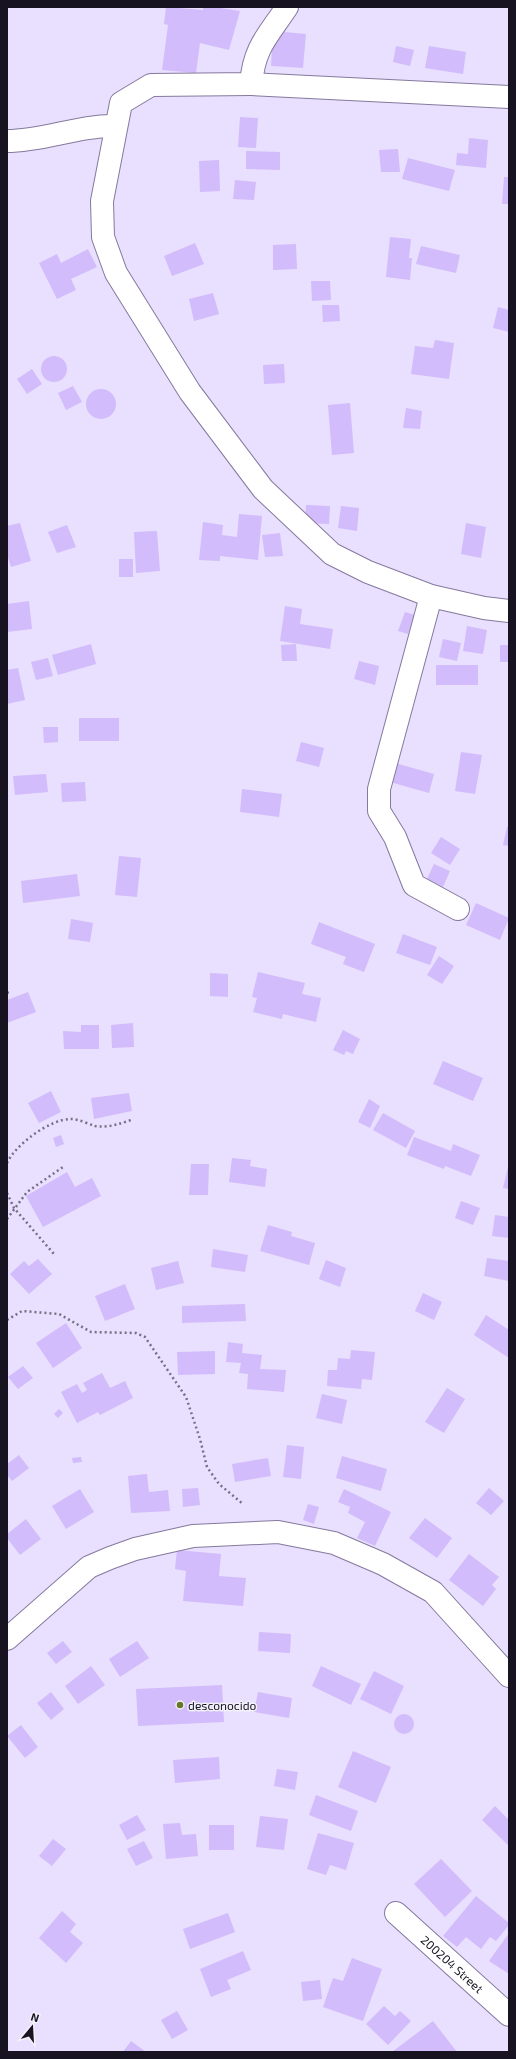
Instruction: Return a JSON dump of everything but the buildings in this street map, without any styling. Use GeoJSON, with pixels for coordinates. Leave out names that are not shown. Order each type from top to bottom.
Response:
{"type":"FeatureCollection","features":[{"type":"Feature","properties":{"kind":"street"},"geometry":{"type":"LineString","coordinates":[[251,84],[256,55],[263,40],[287,7]]}},
{"type":"Feature","properties":{"kind":"street"},"geometry":{"type":"LineString","coordinates":[[509,96],[251,84],[151,86],[121,103],[107,125],[102,201],[103,237],[116,273],[190,392],[263,489],[332,554],[368,572],[431,596],[484,608],[509,611]]}},
{"type":"Feature","properties":{"kind":"street"},"geometry":{"type":"LineString","coordinates":[[7,141],[22,141],[107,125]]}},
{"type":"Feature","properties":{"kind":"street"},"geometry":{"type":"LineString","coordinates":[[431,596],[379,789],[379,812],[395,837],[414,885],[458,909]]}},
{"type":"Feature","properties":{"kind":"street"},"geometry":{"type":"LineString","coordinates":[[7,1639],[89,1567],[110,1558],[135,1549],[193,1536],[278,1532],[334,1543],[384,1564],[433,1592],[509,1676]]}},
{"type":"Feature","properties":{"kind":"street","name":"200204 Street"},"geometry":{"type":"LineString","coordinates":[[396,1913],[509,2015]]}},
{"type":"Feature","properties":{"kind":"path"},"geometry":{"type":"LineString","coordinates":[[7,1163],[22,1144],[42,1130],[62,1121],[72,1119],[97,1126],[111,1126],[131,1120]]}},
{"type":"Feature","properties":{"kind":"path"},"geometry":{"type":"LineString","coordinates":[[7,1219],[27,1192],[63,1167]]}},
{"type":"Feature","properties":{"kind":"path"},"geometry":{"type":"LineString","coordinates":[[7,1193],[14,1208],[54,1254]]}},
{"type":"Feature","properties":{"kind":"path"},"geometry":{"type":"LineString","coordinates":[[7,1320],[22,1311],[59,1314],[91,1332],[136,1333],[145,1338],[186,1397],[200,1439],[207,1467],[219,1484],[278,1532]]}},
{"type":"Feature","properties":{"kind":"place","name":"desconocido"},"geometry":{"type":"Point","coordinates":[180,1705]}}]}
